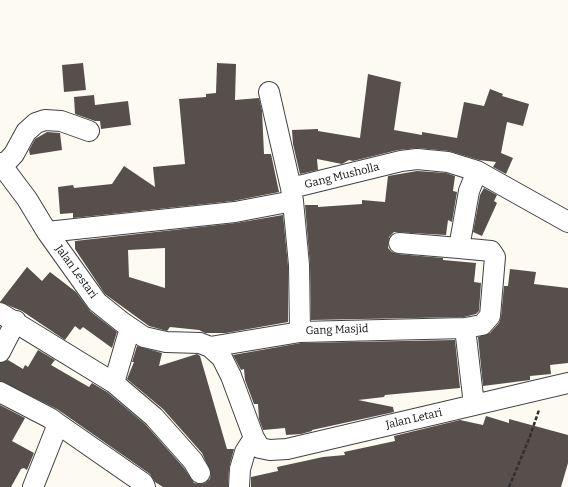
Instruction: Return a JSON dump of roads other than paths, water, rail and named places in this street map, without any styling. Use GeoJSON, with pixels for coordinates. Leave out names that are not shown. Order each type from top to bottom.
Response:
{"type":"FeatureCollection","features":[{"type":"Feature","properties":{"kind":"street"},"geometry":{"type":"LineString","coordinates":[[269,92],[292,194],[299,265],[300,332]]}},
{"type":"Feature","properties":{"kind":"street"},"geometry":{"type":"LineString","coordinates":[[1,165],[14,154],[26,132],[36,123],[45,120],[61,121],[90,131]]}},
{"type":"Feature","properties":{"kind":"street","name":"Gang Musholla"},"geometry":{"type":"LineString","coordinates":[[47,232],[235,212],[401,161],[417,159],[448,162],[477,171],[568,222]]}},
{"type":"Feature","properties":{"kind":"street","name":"Jalan Lestari"},"geometry":{"type":"LineString","coordinates":[[1,165],[27,198],[47,232],[97,302],[144,337],[155,340],[200,343],[210,347]]}},
{"type":"Feature","properties":{"kind":"street"},"geometry":{"type":"LineString","coordinates":[[399,243],[459,248],[469,191],[477,171]]}},
{"type":"Feature","properties":{"kind":"street","name":"Gang Masjid"},"geometry":{"type":"LineString","coordinates":[[210,347],[300,332],[465,328],[482,325],[490,316],[496,260],[491,251],[459,248]]}},
{"type":"Feature","properties":{"kind":"street"},"geometry":{"type":"LineString","coordinates":[[0,352],[8,317],[114,383],[154,417],[190,458],[200,473]]}},
{"type":"Feature","properties":{"kind":"street"},"geometry":{"type":"LineString","coordinates":[[114,383],[130,328]]}},
{"type":"Feature","properties":{"kind":"street"},"geometry":{"type":"LineString","coordinates":[[465,328],[474,405]]}},
{"type":"Feature","properties":{"kind":"street"},"geometry":{"type":"LineString","coordinates":[[210,347],[222,358],[231,376],[257,443],[245,452],[240,469],[239,487]]}},
{"type":"Feature","properties":{"kind":"street","name":"Jalan Letari"},"geometry":{"type":"LineString","coordinates":[[257,443],[270,450],[287,449],[474,405],[545,390],[568,383]]}},
{"type":"Feature","properties":{"kind":"street"},"geometry":{"type":"LineString","coordinates":[[0,392],[50,418],[144,483],[145,487]]}},
{"type":"Feature","properties":{"kind":"street"},"geometry":{"type":"LineString","coordinates":[[33,487],[58,424]]}}]}
